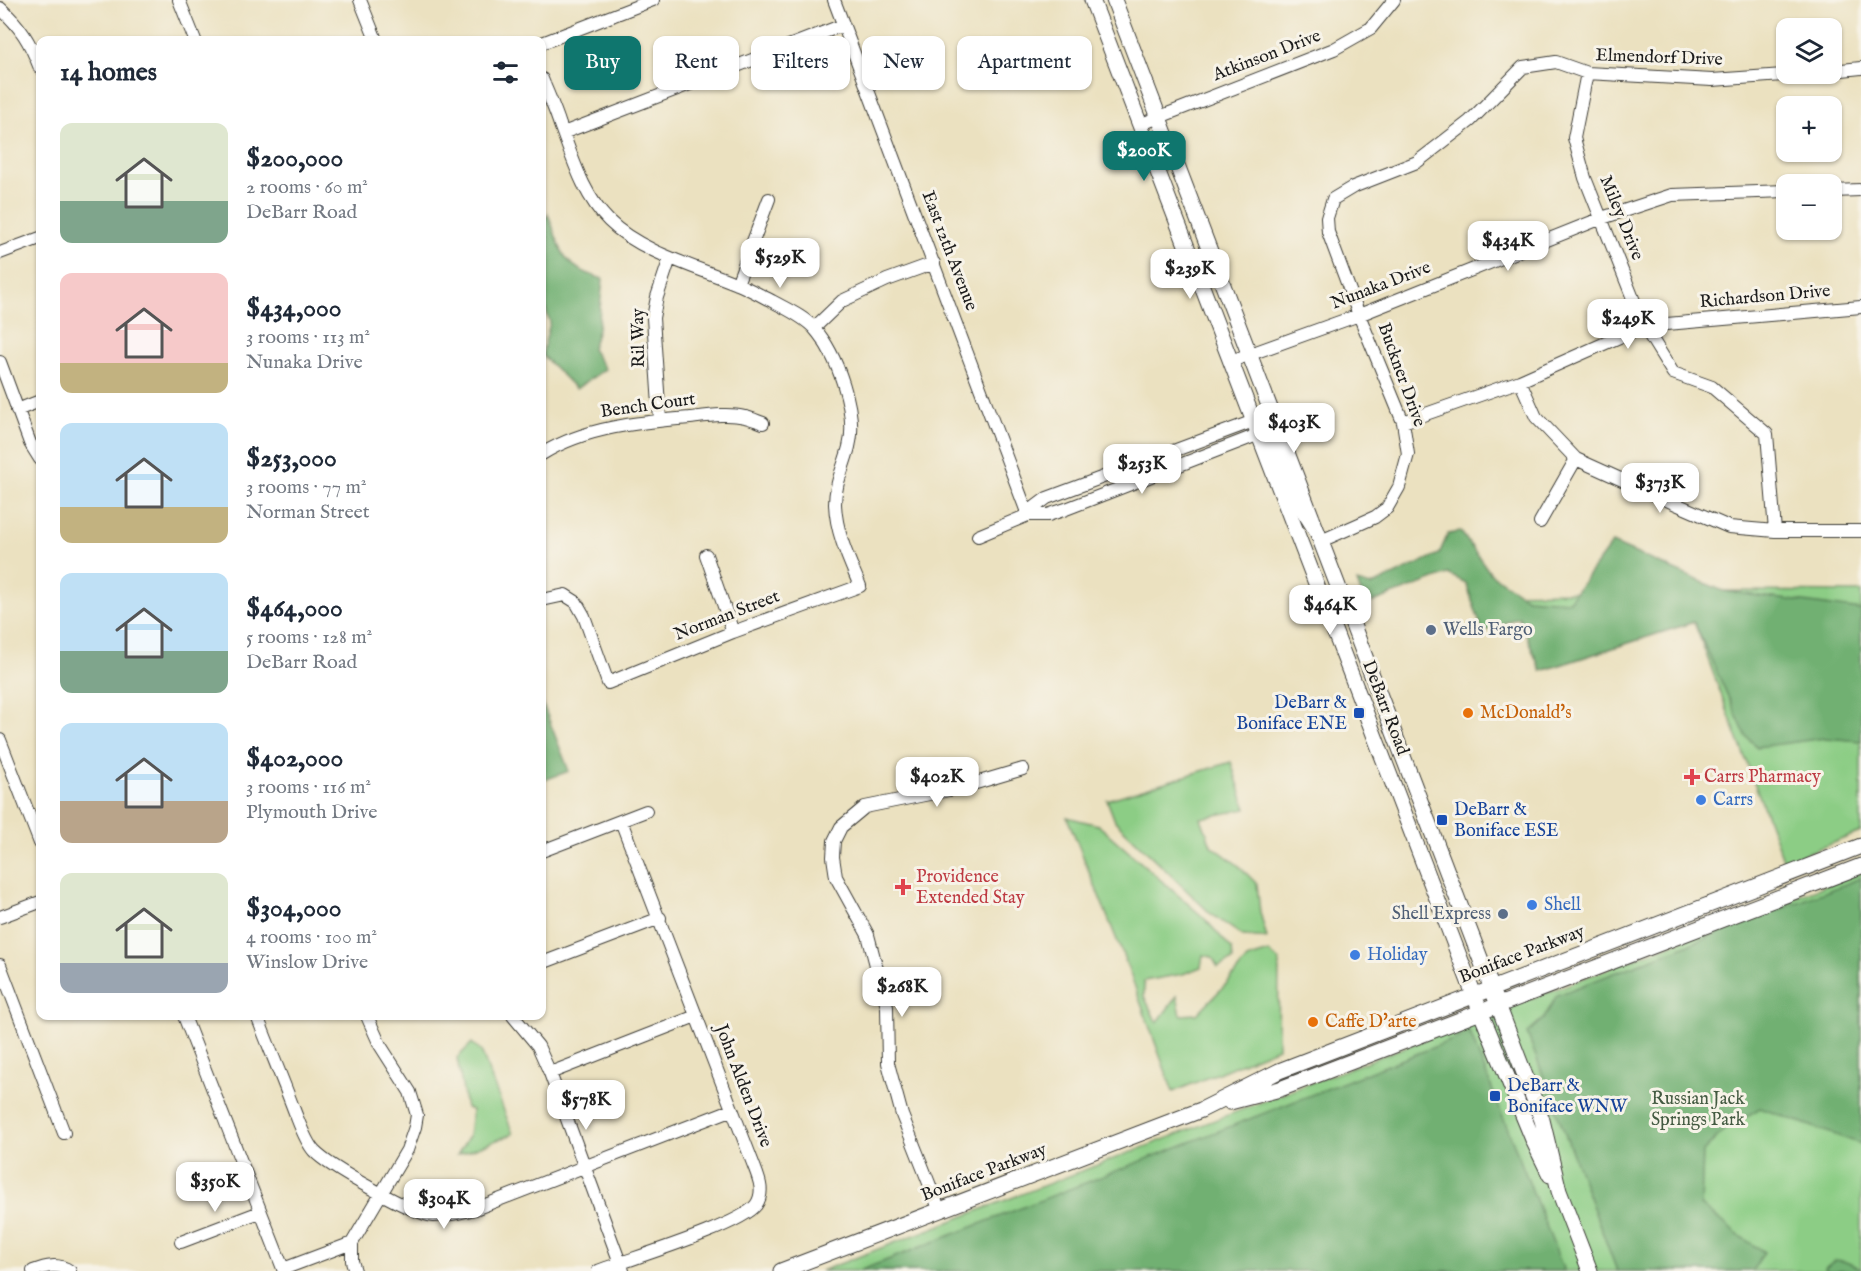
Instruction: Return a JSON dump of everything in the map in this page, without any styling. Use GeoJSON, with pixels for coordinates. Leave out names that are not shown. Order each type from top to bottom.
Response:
{"type":"FeatureCollection","features":[{"type":"Feature","properties":{"kind":"main road","name":"DeBarr Road"},"geometry":{"type":"LineString","coordinates":[[1092,0],[1139,125],[1259,425],[1312,574],[1481,1013],[1538,1153],[1559,1191]]}},
{"type":"Feature","properties":{"kind":"main road","name":"DeBarr Road"},"geometry":{"type":"LineString","coordinates":[[1114,0],[1542,1120],[1559,1191],[1590,1271]]}},
{"type":"Feature","properties":{"kind":"main road"},"geometry":{"type":"LineString","coordinates":[[1312,574],[1331,592],[1356,660],[1371,674]]}},
{"type":"Feature","properties":{"kind":"main road","name":"Boniface Parkway"},"geometry":{"type":"LineString","coordinates":[[781,1271],[1201,1110],[1279,1071],[1861,846]]}},
{"type":"Feature","properties":{"kind":"main road","name":"Boniface Parkway"},"geometry":{"type":"LineString","coordinates":[[1201,1110],[1280,1089],[1499,1007],[1861,866]]}},
{"type":"Feature","properties":{"kind":"street"},"geometry":{"type":"LineString","coordinates":[[179,0],[193,36]]}},
{"type":"Feature","properties":{"kind":"street"},"geometry":{"type":"LineString","coordinates":[[360,0],[374,36]]}},
{"type":"Feature","properties":{"kind":"street"},"geometry":{"type":"LineString","coordinates":[[546,42],[653,0]]}},
{"type":"Feature","properties":{"kind":"street","name":"East 12th Avenue"},"geometry":{"type":"LineString","coordinates":[[834,0],[1028,515]]}},
{"type":"Feature","properties":{"kind":"street","name":"Atkinson Drive"},"geometry":{"type":"LineString","coordinates":[[1139,125],[1334,49],[1371,28],[1394,0]]}},
{"type":"Feature","properties":{"kind":"street"},"geometry":{"type":"LineString","coordinates":[[0,8],[18,25],[32,45],[36,56]]}},
{"type":"Feature","properties":{"kind":"street"},"geometry":{"type":"LineString","coordinates":[[563,133],[843,25]]}},
{"type":"Feature","properties":{"kind":"street","name":"Elmendorf Drive"},"geometry":{"type":"LineString","coordinates":[[1327,218],[1333,199],[1353,187],[1417,162],[1470,121],[1523,67],[1556,62],[1587,73],[1712,80],[1776,76]]}},
{"type":"Feature","properties":{"kind":"street"},"geometry":{"type":"LineString","coordinates":[[1842,69],[1861,68]]}},
{"type":"Feature","properties":{"kind":"street","name":"Miley Drive"},"geometry":{"type":"LineString","coordinates":[[1587,73],[1574,138],[1585,178],[1644,326],[1673,373],[1712,387],[1767,434],[1775,531]]}},
{"type":"Feature","properties":{"kind":"street"},"geometry":{"type":"LineString","coordinates":[[546,89],[574,166],[595,205],[610,222],[629,236],[670,258],[737,284],[791,311],[814,328],[842,301],[887,280],[934,263]]}},
{"type":"Feature","properties":{"kind":"street"},"geometry":{"type":"LineString","coordinates":[[1842,191],[1861,190]]}},
{"type":"Feature","properties":{"kind":"street","name":"Nunaka Drive"},"geometry":{"type":"LineString","coordinates":[[1232,361],[1359,315],[1602,218],[1672,195],[1776,191]]}},
{"type":"Feature","properties":{"kind":"street"},"geometry":{"type":"LineString","coordinates":[[737,284],[769,199]]}},
{"type":"Feature","properties":{"kind":"street","name":"Buckner Drive"},"geometry":{"type":"LineString","coordinates":[[1321,541],[1375,517],[1387,508],[1399,487],[1408,454],[1403,422],[1328,232],[1327,218]]}},
{"type":"Feature","properties":{"kind":"street"},"geometry":{"type":"LineString","coordinates":[[0,253],[36,240]]}},
{"type":"Feature","properties":{"kind":"street","name":"Ril Way"},"geometry":{"type":"LineString","coordinates":[[660,420],[652,318],[670,258]]}},
{"type":"Feature","properties":{"kind":"street","name":"Richardson Drive"},"geometry":{"type":"LineString","coordinates":[[1403,422],[1520,381],[1644,326],[1861,307]]}},
{"type":"Feature","properties":{"kind":"street","name":"Norman Street"},"geometry":{"type":"LineString","coordinates":[[546,599],[565,596],[576,602],[584,616],[609,683],[733,632],[860,586],[845,553],[835,504],[837,480],[849,446],[852,425],[849,401],[841,375],[814,328]]}},
{"type":"Feature","properties":{"kind":"street"},"geometry":{"type":"LineString","coordinates":[[0,362],[30,444],[36,453]]}},
{"type":"Feature","properties":{"kind":"street"},"geometry":{"type":"LineString","coordinates":[[1520,381],[1536,417],[1576,459],[1729,528],[1775,531],[1861,531]]}},
{"type":"Feature","properties":{"kind":"street"},"geometry":{"type":"LineString","coordinates":[[1264,392],[1259,425],[1298,503],[1321,541]]}},
{"type":"Feature","properties":{"kind":"street"},"geometry":{"type":"LineString","coordinates":[[17,410],[36,402]]}},
{"type":"Feature","properties":{"kind":"street","name":"Bench Court"},"geometry":{"type":"LineString","coordinates":[[546,452],[567,441],[601,430],[660,420],[718,415],[744,417],[763,423]]}},
{"type":"Feature","properties":{"kind":"street"},"geometry":{"type":"LineString","coordinates":[[1028,515],[1047,498],[1259,425]]}},
{"type":"Feature","properties":{"kind":"street"},"geometry":{"type":"LineString","coordinates":[[978,536],[1028,515],[1048,515],[1066,509],[1259,425]]}},
{"type":"Feature","properties":{"kind":"street"},"geometry":{"type":"LineString","coordinates":[[1540,522],[1576,459]]}},
{"type":"Feature","properties":{"kind":"street"},"geometry":{"type":"LineString","coordinates":[[706,555],[733,632]]}},
{"type":"Feature","properties":{"kind":"street"},"geometry":{"type":"LineString","coordinates":[[0,740],[36,833]]}},
{"type":"Feature","properties":{"kind":"street"},"geometry":{"type":"LineString","coordinates":[[940,1211],[902,1114],[888,1063],[886,1007],[868,935],[836,877],[833,857],[834,841],[841,826],[865,807],[959,788],[1023,769]]}},
{"type":"Feature","properties":{"kind":"street"},"geometry":{"type":"LineString","coordinates":[[546,849],[646,811]]}},
{"type":"Feature","properties":{"kind":"street","name":"John Alden Drive"},"geometry":{"type":"LineString","coordinates":[[598,1271],[621,1267],[708,1231],[748,1212],[761,1196],[761,1184],[621,821]]}},
{"type":"Feature","properties":{"kind":"street"},"geometry":{"type":"LineString","coordinates":[[0,917],[36,904]]}},
{"type":"Feature","properties":{"kind":"street"},"geometry":{"type":"LineString","coordinates":[[546,961],[660,918]]}},
{"type":"Feature","properties":{"kind":"street"},"geometry":{"type":"LineString","coordinates":[[0,965],[64,1133]]}},
{"type":"Feature","properties":{"kind":"street"},"geometry":{"type":"LineString","coordinates":[[550,1073],[696,1016]]}},
{"type":"Feature","properties":{"kind":"street"},"geometry":{"type":"LineString","coordinates":[[186,1020],[284,1270],[352,1243]]}},
{"type":"Feature","properties":{"kind":"street"},"geometry":{"type":"LineString","coordinates":[[259,1020],[299,1122],[313,1150],[331,1164],[380,1193],[420,1213],[435,1216],[452,1215],[486,1206],[731,1110]]}},
{"type":"Feature","properties":{"kind":"street"},"geometry":{"type":"LineString","coordinates":[[355,1271],[352,1261],[352,1243],[407,1150],[417,1115],[410,1092],[380,1045],[369,1020]]}},
{"type":"Feature","properties":{"kind":"street"},"geometry":{"type":"LineString","coordinates":[[516,1020],[538,1046],[550,1073],[621,1267]]}},
{"type":"Feature","properties":{"kind":"street"},"geometry":{"type":"LineString","coordinates":[[181,1242],[260,1212]]}},
{"type":"Feature","properties":{"kind":"street"},"geometry":{"type":"LineString","coordinates":[[33,1271],[52,1265],[70,1271]]}},
{"type":"Feature","properties":{"kind":"green space"},"geometry":{"type":"Polygon","coordinates":[[[548,214],[561,248],[571,263],[578,269],[603,279],[598,329],[592,349],[605,369],[576,389],[546,359],[546,338],[550,322],[546,310],[546,217],[548,214]]]}},
{"type":"Feature","properties":{"kind":"green space"},"geometry":{"type":"Polygon","coordinates":[[[1461,532],[1491,574],[1527,598],[1569,601],[1612,543],[1723,591],[1861,610],[1861,741],[1825,738],[1757,747],[1746,736],[1694,622],[1541,671],[1519,617],[1483,632],[1466,583],[1448,574],[1365,605],[1357,582],[1371,586],[1439,554],[1448,534],[1461,532]]]}},
{"type":"Feature","properties":{"kind":"green space"},"geometry":{"type":"Polygon","coordinates":[[[1861,592],[1861,832],[1784,862],[1694,622],[1541,671],[1519,617],[1483,632],[1470,593],[1861,592]]]}},
{"type":"Feature","properties":{"kind":"green space"},"geometry":{"type":"Polygon","coordinates":[[[546,712],[569,771],[546,780],[546,712]]]}},
{"type":"Feature","properties":{"kind":"green space"},"geometry":{"type":"Polygon","coordinates":[[[1231,762],[1246,809],[1201,818],[1211,845],[1238,865],[1257,884],[1260,912],[1267,938],[1243,936],[1211,914],[1115,821],[1107,800],[1231,762]]]}},
{"type":"Feature","properties":{"kind":"green space"},"geometry":{"type":"Polygon","coordinates":[[[1067,817],[1098,825],[1203,917],[1232,949],[1233,960],[1218,967],[1212,957],[1203,955],[1201,967],[1183,974],[1144,981],[1144,996],[1157,1023],[1177,996],[1181,1015],[1197,1014],[1247,959],[1269,952],[1279,961],[1278,1048],[1173,1092],[1127,965],[1067,817]]]}},
{"type":"Feature","properties":{"kind":"green space","name":"Russian Jack Springs Park"},"geometry":{"type":"Polygon","coordinates":[[[1861,872],[1861,1271],[821,1271],[1861,872]]]}},
{"type":"Feature","properties":{"kind":"green space"},"geometry":{"type":"Polygon","coordinates":[[[1861,878],[1861,1144],[1760,1108],[1725,1129],[1703,1152],[1701,1205],[1738,1235],[1764,1252],[1752,1271],[1617,1271],[1527,1033],[1544,1018],[1557,995],[1861,878]]]}},
{"type":"Feature","properties":{"kind":"green space"},"geometry":{"type":"Polygon","coordinates":[[[1470,1033],[1564,1271],[859,1271],[1470,1033]]]}},
{"type":"Feature","properties":{"kind":"green space"},"geometry":{"type":"Polygon","coordinates":[[[472,1043],[481,1051],[513,1134],[457,1155],[469,1136],[472,1110],[466,1108],[457,1058],[472,1043]]]}},
{"type":"Feature","properties":{"kind":"green space"},"geometry":{"type":"Polygon","coordinates":[[[1835,1260],[1861,1268],[1861,1271],[1827,1271],[1825,1268],[1835,1260]]]}},
{"type":"Feature","properties":{"kind":"place","name":"Wells Fargo"},"geometry":{"type":"Point","coordinates":[1431,630]}},
{"type":"Feature","properties":{"kind":"place","name":"DeBarr & Boniface ENE"},"geometry":{"type":"Point","coordinates":[1359,713]}},
{"type":"Feature","properties":{"kind":"place","name":"McDonald's"},"geometry":{"type":"Point","coordinates":[1468,713]}},
{"type":"Feature","properties":{"kind":"place","name":"Carrs Pharmacy"},"geometry":{"type":"Point","coordinates":[1692,777]}},
{"type":"Feature","properties":{"kind":"place","name":"Carrs"},"geometry":{"type":"Point","coordinates":[1701,800]}},
{"type":"Feature","properties":{"kind":"place","name":"DeBarr & Boniface ESE"},"geometry":{"type":"Point","coordinates":[1442,820]}},
{"type":"Feature","properties":{"kind":"place","name":"Providence Extended Stay"},"geometry":{"type":"Point","coordinates":[903,887]}},
{"type":"Feature","properties":{"kind":"place","name":"Shell"},"geometry":{"type":"Point","coordinates":[1532,905]}},
{"type":"Feature","properties":{"kind":"place","name":"Shell Express"},"geometry":{"type":"Point","coordinates":[1503,914]}},
{"type":"Feature","properties":{"kind":"place","name":"Holiday"},"geometry":{"type":"Point","coordinates":[1355,955]}},
{"type":"Feature","properties":{"kind":"place","name":"Caffe D'arte"},"geometry":{"type":"Point","coordinates":[1313,1022]}},
{"type":"Feature","properties":{"kind":"place","name":"DeBarr & Boniface WNW"},"geometry":{"type":"Point","coordinates":[1495,1096]}}]}
